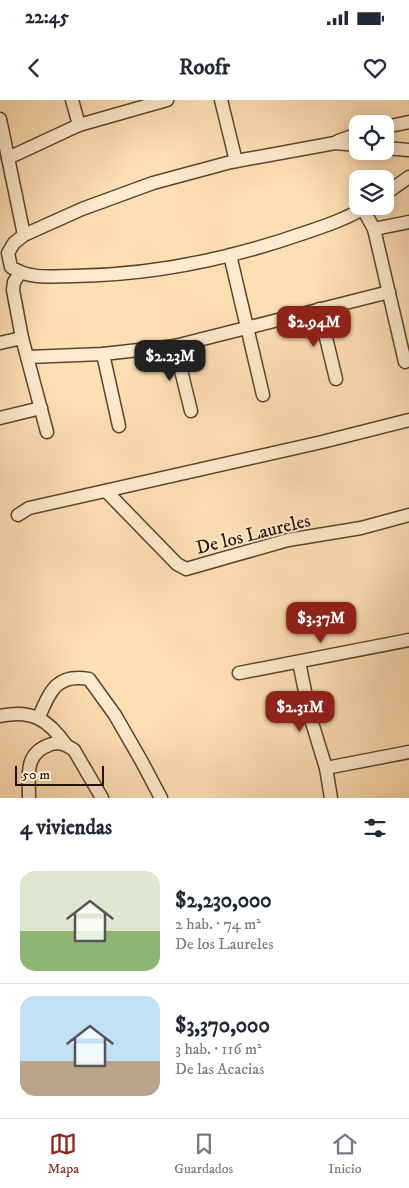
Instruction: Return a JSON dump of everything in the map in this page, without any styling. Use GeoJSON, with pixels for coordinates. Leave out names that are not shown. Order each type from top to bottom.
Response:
{"type":"FeatureCollection","features":[{"type":"Feature","properties":{"kind":"street"},"geometry":{"type":"LineString","coordinates":[[72,100],[79,125]]}},
{"type":"Feature","properties":{"kind":"street"},"geometry":{"type":"LineString","coordinates":[[8,158],[79,125],[150,102],[167,100]]}},
{"type":"Feature","properties":{"kind":"street"},"geometry":{"type":"LineString","coordinates":[[222,100],[236,161]]}},
{"type":"Feature","properties":{"kind":"street"},"geometry":{"type":"LineString","coordinates":[[0,119],[8,158],[6,177],[24,235]]}},
{"type":"Feature","properties":{"kind":"street"},"geometry":{"type":"LineString","coordinates":[[394,125],[409,122]]}},
{"type":"Feature","properties":{"kind":"street"},"geometry":{"type":"LineString","coordinates":[[47,432],[22,338],[12,290],[14,282],[4,254],[14,243],[24,235],[82,209],[154,183],[236,161],[335,143],[349,138]]}},
{"type":"Feature","properties":{"kind":"street"},"geometry":{"type":"LineString","coordinates":[[335,143],[349,144]]}},
{"type":"Feature","properties":{"kind":"street"},"geometry":{"type":"LineString","coordinates":[[394,150],[407,153]]}},
{"type":"Feature","properties":{"kind":"street"},"geometry":{"type":"LineString","coordinates":[[394,188],[409,177]]}},
{"type":"Feature","properties":{"kind":"street"},"geometry":{"type":"LineString","coordinates":[[10,270],[32,277],[97,276],[162,270],[230,256],[280,241],[349,215]]}},
{"type":"Feature","properties":{"kind":"street"},"geometry":{"type":"LineString","coordinates":[[368,215],[374,229],[405,362]]}},
{"type":"Feature","properties":{"kind":"street"},"geometry":{"type":"LineString","coordinates":[[374,229],[409,222]]}},
{"type":"Feature","properties":{"kind":"street"},"geometry":{"type":"LineString","coordinates":[[230,256],[263,395]]}},
{"type":"Feature","properties":{"kind":"street"},"geometry":{"type":"LineString","coordinates":[[28,357],[103,354],[175,346],[389,292]]}},
{"type":"Feature","properties":{"kind":"street"},"geometry":{"type":"LineString","coordinates":[[319,309],[336,379]]}},
{"type":"Feature","properties":{"kind":"street"},"geometry":{"type":"LineString","coordinates":[[0,343],[22,338]]}},
{"type":"Feature","properties":{"kind":"street"},"geometry":{"type":"LineString","coordinates":[[175,346],[191,411]]}},
{"type":"Feature","properties":{"kind":"street"},"geometry":{"type":"LineString","coordinates":[[103,354],[119,426]]}},
{"type":"Feature","properties":{"kind":"street"},"geometry":{"type":"LineString","coordinates":[[0,418],[41,408]]}},
{"type":"Feature","properties":{"kind":"street"},"geometry":{"type":"LineString","coordinates":[[18,515],[29,508],[322,442],[409,420]]}},
{"type":"Feature","properties":{"kind":"street","name":"De los Laureles"},"geometry":{"type":"LineString","coordinates":[[106,491],[177,564],[186,569],[288,540],[361,528],[409,515]]}},
{"type":"Feature","properties":{"kind":"street"},"geometry":{"type":"LineString","coordinates":[[239,673],[409,640]]}},
{"type":"Feature","properties":{"kind":"street"},"geometry":{"type":"LineString","coordinates":[[299,662],[310,716],[326,768],[331,798]]}},
{"type":"Feature","properties":{"kind":"street"},"geometry":{"type":"LineString","coordinates":[[39,717],[49,693],[64,680],[75,676],[90,679],[115,714],[161,798]]}},
{"type":"Feature","properties":{"kind":"street"},"geometry":{"type":"LineString","coordinates":[[0,716],[14,713],[39,717],[58,733],[66,745]]}},
{"type":"Feature","properties":{"kind":"street"},"geometry":{"type":"LineString","coordinates":[[29,798],[29,768],[33,755],[42,747],[55,742],[66,745],[74,750],[102,798]]}},
{"type":"Feature","properties":{"kind":"street"},"geometry":{"type":"LineString","coordinates":[[326,768],[409,752]]}}]}
